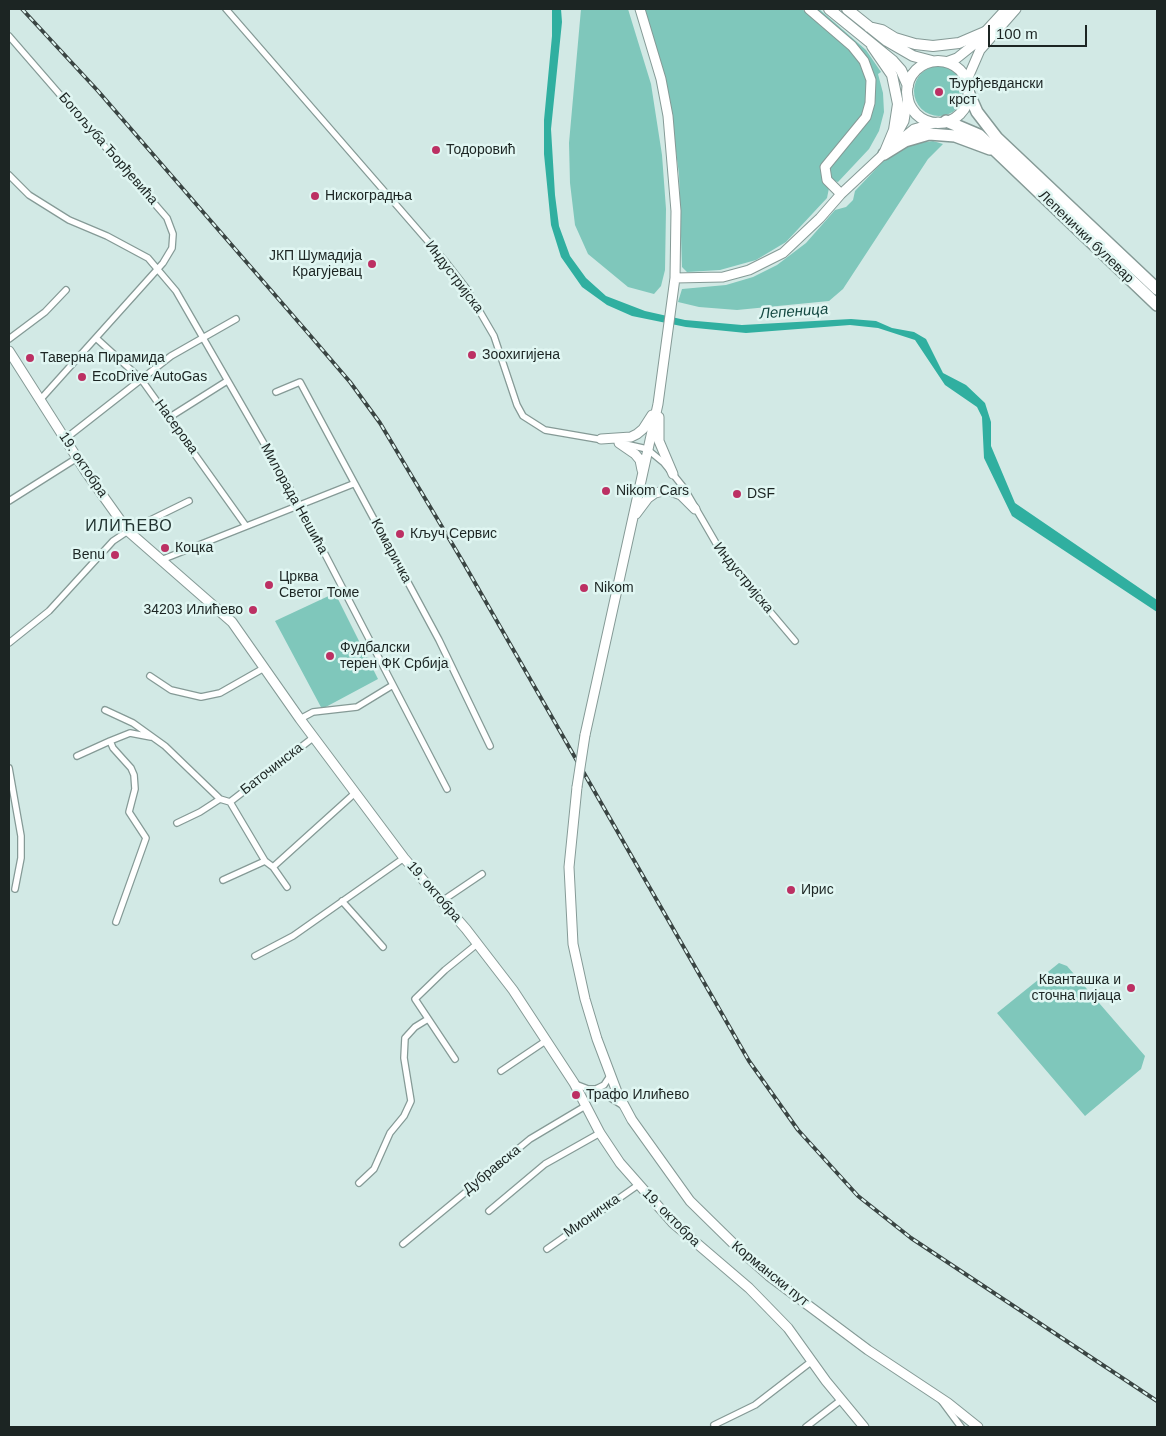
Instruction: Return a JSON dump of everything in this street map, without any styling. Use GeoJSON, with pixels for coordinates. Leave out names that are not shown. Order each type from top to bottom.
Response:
{"type":"FeatureCollection","features":[{"type":"Feature","properties":{"kind":"highway"},"geometry":{"type":"LineString","coordinates":[[969,94],[977,112],[997,138],[1157,289]]}},
{"type":"Feature","properties":{"kind":"highway","name":"Лепенички булевар"},"geometry":{"type":"LineString","coordinates":[[942,122],[973,131],[1017,169],[1053,208],[1157,305]]}},
{"type":"Feature","properties":{"kind":"highway"},"geometry":{"type":"LineString","coordinates":[[884,154],[915,137],[929,134],[955,136],[997,152]]}},
{"type":"Feature","properties":{"kind":"main road"},"geometry":{"type":"LineString","coordinates":[[829,9],[899,68],[908,86]]}},
{"type":"Feature","properties":{"kind":"main road"},"geometry":{"type":"LineString","coordinates":[[847,9],[869,27],[913,56],[932,62]]}},
{"type":"Feature","properties":{"kind":"main road"},"geometry":{"type":"LineString","coordinates":[[869,27],[882,30],[896,38],[916,44],[933,46],[959,43],[990,34]]}},
{"type":"Feature","properties":{"kind":"main road"},"geometry":{"type":"LineString","coordinates":[[872,46],[892,75],[898,104],[894,130],[884,154]]}},
{"type":"Feature","properties":{"kind":"main road"},"geometry":{"type":"LineString","coordinates":[[932,62],[946,62],[959,68],[967,80],[969,94],[962,112],[942,122],[919,115],[908,97],[908,86],[914,72],[922,65],[932,62]]}},
{"type":"Feature","properties":{"kind":"street","name":"Индустријска"},"geometry":{"type":"LineString","coordinates":[[226,9],[446,262],[466,288],[494,336],[516,405],[523,416],[535,426],[545,430],[647,449],[674,474],[724,557],[795,641]]}},
{"type":"Feature","properties":{"kind":"street"},"geometry":{"type":"LineString","coordinates":[[640,9],[661,79],[668,116],[676,211],[675,278],[663,376],[664,391],[659,436],[662,451],[674,474]]}},
{"type":"Feature","properties":{"kind":"street"},"geometry":{"type":"LineString","coordinates":[[809,9],[852,46],[864,61],[871,80],[870,103],[866,117],[826,167],[827,180],[841,194]]}},
{"type":"Feature","properties":{"kind":"street"},"geometry":{"type":"LineString","coordinates":[[967,80],[975,57],[1006,9]]}},
{"type":"Feature","properties":{"kind":"street"},"geometry":{"type":"LineString","coordinates":[[946,62],[963,53],[990,34],[1016,9]]}},
{"type":"Feature","properties":{"kind":"street","name":"Богољуба Ђорђевића"},"geometry":{"type":"LineString","coordinates":[[9,36],[172,226],[172,248],[156,270],[40,400]]}},
{"type":"Feature","properties":{"kind":"street"},"geometry":{"type":"LineString","coordinates":[[884,154],[900,131],[908,97]]}},
{"type":"Feature","properties":{"kind":"street"},"geometry":{"type":"LineString","coordinates":[[675,278],[724,277],[749,270],[783,253],[820,218],[841,194],[914,129],[942,122]]}},
{"type":"Feature","properties":{"kind":"street","name":"Милорада Нешића"},"geometry":{"type":"LineString","coordinates":[[9,175],[29,195],[69,220],[107,236],[148,258],[156,270],[176,291],[300,506],[447,789]]}},
{"type":"Feature","properties":{"kind":"street"},"geometry":{"type":"LineString","coordinates":[[9,339],[45,312],[66,290]]}},
{"type":"Feature","properties":{"kind":"street"},"geometry":{"type":"LineString","coordinates":[[65,439],[141,380],[202,337],[236,319]]}},
{"type":"Feature","properties":{"kind":"street","name":"Насерова"},"geometry":{"type":"LineString","coordinates":[[96,338],[141,380],[170,417],[246,526]]}},
{"type":"Feature","properties":{"kind":"street","name":"19. октобра"},"geometry":{"type":"LineString","coordinates":[[9,351],[77,458],[128,530],[232,622],[300,719],[404,858],[442,901],[513,990],[574,1083],[600,1133],[638,1185],[673,1223],[748,1288],[788,1328],[841,1400],[864,1427]]}},
{"type":"Feature","properties":{"kind":"street","name":"Кормански пут"},"geometry":{"type":"LineString","coordinates":[[663,376],[642,472],[634,519],[585,735],[577,787],[569,867],[573,944],[585,999],[610,1076],[624,1107],[650,1147],[690,1201],[769,1276],[868,1350],[938,1397],[978,1427]]}},
{"type":"Feature","properties":{"kind":"street"},"geometry":{"type":"LineString","coordinates":[[170,417],[227,381]]}},
{"type":"Feature","properties":{"kind":"street","name":"Комаричка"},"geometry":{"type":"LineString","coordinates":[[276,392],[300,382],[353,484],[439,640],[490,746]]}},
{"type":"Feature","properties":{"kind":"street"},"geometry":{"type":"LineString","coordinates":[[601,440],[631,437],[637,434],[649,422],[658,404]]}},
{"type":"Feature","properties":{"kind":"street"},"geometry":{"type":"LineString","coordinates":[[619,443],[631,450],[640,460],[642,472]]}},
{"type":"Feature","properties":{"kind":"street"},"geometry":{"type":"LineString","coordinates":[[9,501],[77,458]]}},
{"type":"Feature","properties":{"kind":"street"},"geometry":{"type":"LineString","coordinates":[[161,560],[353,484]]}},
{"type":"Feature","properties":{"kind":"street"},"geometry":{"type":"LineString","coordinates":[[634,519],[648,498],[668,490],[681,495],[695,509]]}},
{"type":"Feature","properties":{"kind":"street"},"geometry":{"type":"LineString","coordinates":[[9,643],[49,611],[103,551],[128,530],[189,501]]}},
{"type":"Feature","properties":{"kind":"street"},"geometry":{"type":"LineString","coordinates":[[150,676],[172,690],[201,697],[220,693],[264,668]]}},
{"type":"Feature","properties":{"kind":"street"},"geometry":{"type":"LineString","coordinates":[[300,719],[313,712],[358,706],[393,685]]}},
{"type":"Feature","properties":{"kind":"street"},"geometry":{"type":"LineString","coordinates":[[105,710],[124,718],[173,752],[220,798],[200,812],[177,823]]}},
{"type":"Feature","properties":{"kind":"street"},"geometry":{"type":"LineString","coordinates":[[77,756],[130,734],[151,737]]}},
{"type":"Feature","properties":{"kind":"street","name":"Баточинска"},"geometry":{"type":"LineString","coordinates":[[220,798],[230,802],[314,737]]}},
{"type":"Feature","properties":{"kind":"street"},"geometry":{"type":"LineString","coordinates":[[110,741],[113,748],[131,768],[134,776],[135,789],[129,812],[146,838],[116,922]]}},
{"type":"Feature","properties":{"kind":"street"},"geometry":{"type":"LineString","coordinates":[[9,768],[15,794],[22,847],[20,869],[15,889]]}},
{"type":"Feature","properties":{"kind":"street"},"geometry":{"type":"LineString","coordinates":[[273,867],[355,793]]}},
{"type":"Feature","properties":{"kind":"street"},"geometry":{"type":"LineString","coordinates":[[230,802],[266,861],[273,867],[287,887]]}},
{"type":"Feature","properties":{"kind":"street"},"geometry":{"type":"LineString","coordinates":[[255,956],[293,936],[404,858]]}},
{"type":"Feature","properties":{"kind":"street"},"geometry":{"type":"LineString","coordinates":[[223,880],[266,861]]}},
{"type":"Feature","properties":{"kind":"street"},"geometry":{"type":"LineString","coordinates":[[442,901],[482,874]]}},
{"type":"Feature","properties":{"kind":"street"},"geometry":{"type":"LineString","coordinates":[[342,901],[383,947]]}},
{"type":"Feature","properties":{"kind":"street"},"geometry":{"type":"LineString","coordinates":[[455,1059],[415,999],[477,944]]}},
{"type":"Feature","properties":{"kind":"street"},"geometry":{"type":"LineString","coordinates":[[359,1184],[374,1169],[390,1133],[404,1116],[411,1101],[404,1058],[405,1038],[415,1027],[428,1019]]}},
{"type":"Feature","properties":{"kind":"street"},"geometry":{"type":"LineString","coordinates":[[501,1071],[547,1040]]}},
{"type":"Feature","properties":{"kind":"street"},"geometry":{"type":"LineString","coordinates":[[596,1089],[608,1081],[610,1076]]}},
{"type":"Feature","properties":{"kind":"street"},"geometry":{"type":"LineString","coordinates":[[574,1083],[609,1095],[624,1107]]}},
{"type":"Feature","properties":{"kind":"street"},"geometry":{"type":"LineString","coordinates":[[585,1102],[585,1092],[588,1089]]}},
{"type":"Feature","properties":{"kind":"street","name":"Дубравска"},"geometry":{"type":"LineString","coordinates":[[403,1244],[530,1138],[585,1102]]}},
{"type":"Feature","properties":{"kind":"street"},"geometry":{"type":"LineString","coordinates":[[489,1212],[545,1164],[600,1133]]}},
{"type":"Feature","properties":{"kind":"street","name":"Мионичка"},"geometry":{"type":"LineString","coordinates":[[547,1249],[638,1185]]}},
{"type":"Feature","properties":{"kind":"street"},"geometry":{"type":"LineString","coordinates":[[714,1424],[755,1404],[812,1360]]}},
{"type":"Feature","properties":{"kind":"street"},"geometry":{"type":"LineString","coordinates":[[938,1397],[961,1427]]}},
{"type":"Feature","properties":{"kind":"street"},"geometry":{"type":"LineString","coordinates":[[806,1427],[841,1400]]}},
{"type":"Feature","properties":{"kind":"shaded area"},"geometry":{"type":"Polygon","coordinates":[[[552,9],[561,9],[562,22],[551,129],[555,195],[559,226],[570,256],[586,278],[606,296],[645,311],[685,320],[742,325],[851,319],[876,321],[892,328],[914,332],[926,339],[943,373],[966,385],[985,403],[991,422],[991,446],[1015,503],[1157,600],[1157,612],[1012,516],[984,458],[982,417],[977,407],[945,385],[915,340],[878,328],[850,325],[746,333],[686,327],[632,316],[607,305],[582,287],[561,257],[551,225],[544,154],[544,120],[552,36],[552,9]]]}},
{"type":"Feature","properties":{"kind":"shaded area"},"geometry":{"type":"Polygon","coordinates":[[[581,9],[628,9],[651,84],[662,155],[666,209],[665,270],[661,286],[654,294],[628,287],[588,254],[575,225],[570,183],[569,143],[581,9]]]}},
{"type":"Feature","properties":{"kind":"shaded area"},"geometry":{"type":"Polygon","coordinates":[[[644,9],[802,9],[848,47],[860,61],[867,81],[867,98],[863,116],[822,168],[823,180],[829,188],[827,198],[786,242],[756,260],[720,270],[687,272],[682,267],[679,174],[674,137],[663,75],[644,9]]]}},
{"type":"Feature","properties":{"kind":"shaded area"},"geometry":{"type":"Polygon","coordinates":[[[812,9],[819,9],[866,50],[881,72],[878,74],[883,93],[884,112],[879,131],[869,149],[838,182],[831,180],[828,170],[860,132],[870,115],[871,71],[812,9]]]}},
{"type":"Feature","properties":{"kind":"shaded area"},"geometry":{"type":"Polygon","coordinates":[[[934,66],[944,66],[957,73],[964,86],[964,96],[957,109],[944,116],[934,116],[925,112],[918,105],[914,96],[914,86],[918,77],[925,70],[934,66]]]}},
{"type":"Feature","properties":{"kind":"shaded area"},"geometry":{"type":"Polygon","coordinates":[[[933,141],[943,144],[928,159],[843,289],[829,301],[737,310],[699,307],[678,302],[682,289],[726,285],[753,277],[777,265],[806,243],[835,210],[846,207],[853,200],[855,191],[889,155],[911,144],[933,141]]]}},
{"type":"Feature","properties":{"kind":"shaded area","name":"Фудбалски терен ФК Србија"},"geometry":{"type":"Polygon","coordinates":[[[335,593],[378,679],[322,709],[275,621],[335,593]]]}},
{"type":"Feature","properties":{"kind":"shaded area"},"geometry":{"type":"Polygon","coordinates":[[[1059,963],[1067,966],[1145,1056],[1141,1069],[1085,1116],[997,1013],[1059,963]]]}},
{"type":"Feature","properties":{"kind":"railway"},"geometry":{"type":"LineString","coordinates":[[22,9],[98,91],[308,333],[350,382],[380,423],[463,562],[749,1061],[798,1130],[858,1196],[911,1238],[1157,1401]]}},
{"type":"Feature","properties":{"kind":"place","name":"Ђурђевдански крст"},"geometry":{"type":"Point","coordinates":[939,92]}},
{"type":"Feature","properties":{"kind":"place","name":"Тодоровић"},"geometry":{"type":"Point","coordinates":[436,150]}},
{"type":"Feature","properties":{"kind":"place","name":"Нискоградња"},"geometry":{"type":"Point","coordinates":[315,196]}},
{"type":"Feature","properties":{"kind":"place","name":"ЈКП Шумадија Крагујевац"},"geometry":{"type":"Point","coordinates":[372,264]}},
{"type":"Feature","properties":{"kind":"place","name":"Зоохигијена"},"geometry":{"type":"Point","coordinates":[472,355]}},
{"type":"Feature","properties":{"kind":"place","name":"Таверна Пирамида"},"geometry":{"type":"Point","coordinates":[30,358]}},
{"type":"Feature","properties":{"kind":"place","name":"EcoDrive AutoGas"},"geometry":{"type":"Point","coordinates":[82,377]}},
{"type":"Feature","properties":{"kind":"place","name":"Nikom Cars"},"geometry":{"type":"Point","coordinates":[606,491]}},
{"type":"Feature","properties":{"kind":"place","name":"DSF"},"geometry":{"type":"Point","coordinates":[737,494]}},
{"type":"Feature","properties":{"kind":"place","name":"Кључ Сервис"},"geometry":{"type":"Point","coordinates":[400,534]}},
{"type":"Feature","properties":{"kind":"place","name":"Коцка"},"geometry":{"type":"Point","coordinates":[165,548]}},
{"type":"Feature","properties":{"kind":"place","name":"Benu"},"geometry":{"type":"Point","coordinates":[115,555]}},
{"type":"Feature","properties":{"kind":"place","name":"Црква Светог Томе"},"geometry":{"type":"Point","coordinates":[269,585]}},
{"type":"Feature","properties":{"kind":"place","name":"Nikom"},"geometry":{"type":"Point","coordinates":[584,588]}},
{"type":"Feature","properties":{"kind":"place","name":"34203 Илићево"},"geometry":{"type":"Point","coordinates":[253,610]}},
{"type":"Feature","properties":{"kind":"place","name":"Фудбалски терен ФК Србија"},"geometry":{"type":"Point","coordinates":[330,656]}},
{"type":"Feature","properties":{"kind":"place","name":"Ирис"},"geometry":{"type":"Point","coordinates":[791,890]}},
{"type":"Feature","properties":{"kind":"place","name":"Кванташка и сточна пијаца"},"geometry":{"type":"Point","coordinates":[1131,988]}},
{"type":"Feature","properties":{"kind":"place","name":"Трафо Илићево"},"geometry":{"type":"Point","coordinates":[576,1095]}},
{"type":"Feature","properties":{"kind":"district","name":"ИЛИЋЕВО"},"geometry":{"type":"Point","coordinates":[129,527]}},
{"type":"Feature","properties":{"kind":"water label","name":"Лепеница"},"geometry":{"type":"Point","coordinates":[794,312]}}]}
